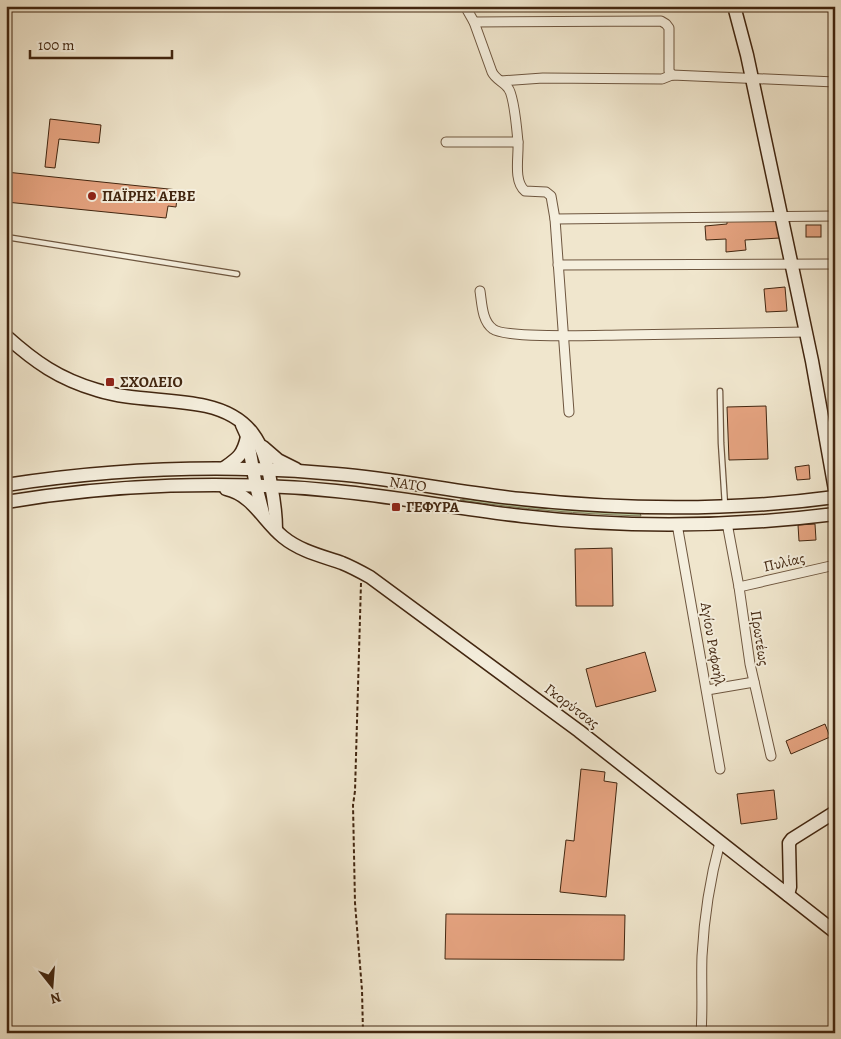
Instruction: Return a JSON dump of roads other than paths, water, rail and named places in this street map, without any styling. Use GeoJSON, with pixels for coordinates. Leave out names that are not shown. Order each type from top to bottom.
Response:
{"type":"FeatureCollection","features":[{"type":"Feature","properties":{"kind":"main road"},"geometry":{"type":"LineString","coordinates":[[734,6],[752,78],[806,332],[835,490]]}},
{"type":"Feature","properties":{"kind":"main road"},"geometry":{"type":"LineString","coordinates":[[6,336],[36,362],[53,373],[97,390],[206,406],[229,414],[256,436],[262,446],[272,487],[270,516]]}},
{"type":"Feature","properties":{"kind":"main road"},"geometry":{"type":"LineString","coordinates":[[241,423],[247,436],[256,486],[270,516]]}},
{"type":"Feature","properties":{"kind":"main road"},"geometry":{"type":"LineString","coordinates":[[224,468],[236,460],[244,450],[247,436]]}},
{"type":"Feature","properties":{"kind":"main road"},"geometry":{"type":"LineString","coordinates":[[262,446],[278,460],[301,471]]}},
{"type":"Feature","properties":{"kind":"main road","name":"ΝΑΤΟ"},"geometry":{"type":"LineString","coordinates":[[6,485],[115,472],[252,468],[338,474],[520,499],[613,506],[725,506],[835,497]]}},
{"type":"Feature","properties":{"kind":"main road"},"geometry":{"type":"LineString","coordinates":[[205,485],[235,491],[246,497],[270,516]]}},
{"type":"Feature","properties":{"kind":"main road","name":"ΝΑΤΟ"},"geometry":{"type":"LineString","coordinates":[[6,502],[52,495],[116,489],[205,485],[336,491],[521,516],[612,523],[728,523],[790,520],[835,514]]}},
{"type":"Feature","properties":{"kind":"main road"},"geometry":{"type":"LineString","coordinates":[[270,516],[286,494],[299,488]]}},
{"type":"Feature","properties":{"kind":"main road","name":"Γκορύτσας"},"geometry":{"type":"LineString","coordinates":[[270,516],[276,530],[293,544],[314,554],[344,564],[370,577],[579,731],[835,932]]}},
{"type":"Feature","properties":{"kind":"main road"},"geometry":{"type":"LineString","coordinates":[[788,896],[790,887],[789,843],[792,839],[835,812]]}},
{"type":"Feature","properties":{"kind":"street"},"geometry":{"type":"LineString","coordinates":[[459,6],[465,6],[474,22],[495,78],[509,89],[518,142],[520,185],[525,191],[546,192],[550,194],[554,219],[569,412]]}},
{"type":"Feature","properties":{"kind":"street"},"geometry":{"type":"LineString","coordinates":[[474,22],[661,21],[669,28],[669,72],[672,76]]}},
{"type":"Feature","properties":{"kind":"street"},"geometry":{"type":"LineString","coordinates":[[500,81],[543,78],[662,79],[672,76],[835,82]]}},
{"type":"Feature","properties":{"kind":"street"},"geometry":{"type":"LineString","coordinates":[[446,142],[518,142]]}},
{"type":"Feature","properties":{"kind":"street"},"geometry":{"type":"LineString","coordinates":[[554,219],[781,215],[835,216]]}},
{"type":"Feature","properties":{"kind":"street"},"geometry":{"type":"LineString","coordinates":[[558,265],[835,264]]}},
{"type":"Feature","properties":{"kind":"street"},"geometry":{"type":"LineString","coordinates":[[480,291],[483,313],[487,323],[495,331],[504,334],[806,332]]}},
{"type":"Feature","properties":{"kind":"street","name":"Πρωτέως"},"geometry":{"type":"LineString","coordinates":[[728,523],[739,587],[744,631],[771,756]]}},
{"type":"Feature","properties":{"kind":"street","name":"Αγίου Ραφαήλ"},"geometry":{"type":"LineString","coordinates":[[677,524],[720,769]]}},
{"type":"Feature","properties":{"kind":"street","name":"Πυλίας"},"geometry":{"type":"LineString","coordinates":[[739,587],[835,565]]}},
{"type":"Feature","properties":{"kind":"street"},"geometry":{"type":"LineString","coordinates":[[707,690],[754,682]]}},
{"type":"Feature","properties":{"kind":"street"},"geometry":{"type":"LineString","coordinates":[[702,1033],[702,957],[713,867],[720,842]]}},
{"type":"Feature","properties":{"kind":"lane"},"geometry":{"type":"LineString","coordinates":[[6,237],[237,274]]}},
{"type":"Feature","properties":{"kind":"lane"},"geometry":{"type":"LineString","coordinates":[[720,391],[725,506]]}},
{"type":"Feature","properties":{"kind":"place","name":"ΠΑΪΡΗΣ ΑΕΒΕ"},"geometry":{"type":"Point","coordinates":[92,196]}},
{"type":"Feature","properties":{"kind":"place","name":"ΣΧΟΛΕΙΟ"},"geometry":{"type":"Point","coordinates":[110,382]}},
{"type":"Feature","properties":{"kind":"place","name":"ΓΕΦΥΡΑ"},"geometry":{"type":"Point","coordinates":[396,507]}}]}
